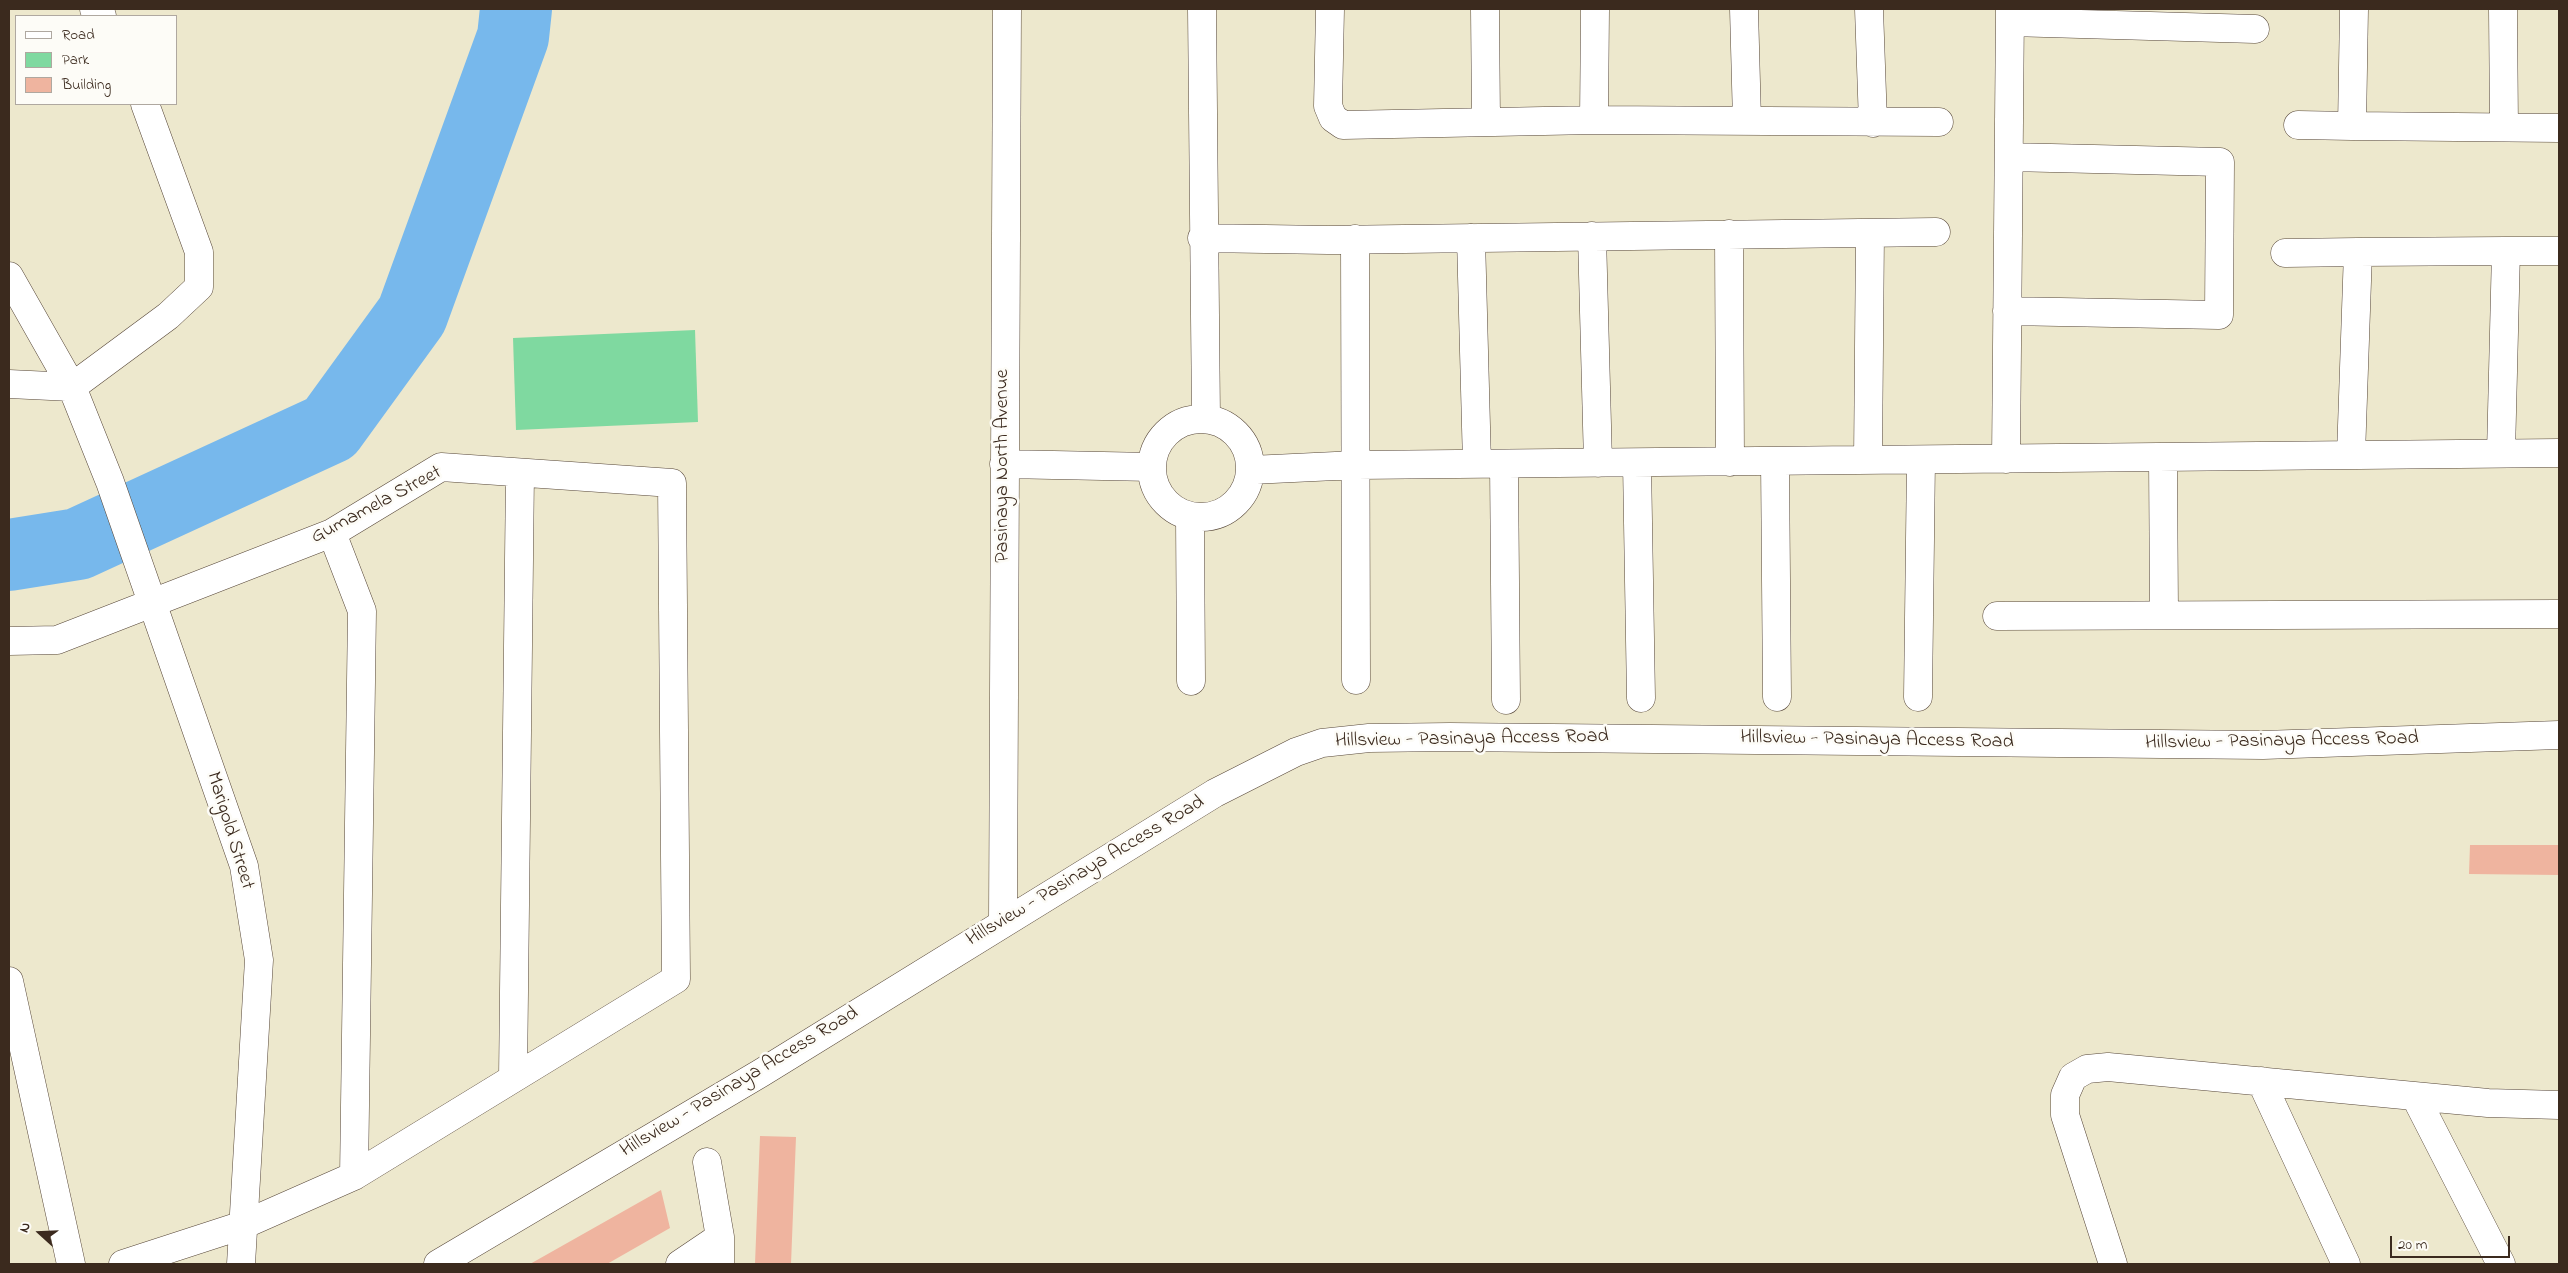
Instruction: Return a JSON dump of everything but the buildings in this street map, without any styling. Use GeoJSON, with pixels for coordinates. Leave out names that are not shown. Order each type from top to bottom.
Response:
{"type":"FeatureCollection","features":[{"type":"Feature","properties":{"kind":"street","name":"Pasinaya North Avenue"},"geometry":{"type":"LineString","coordinates":[[1003,922],[1007,9]]}},
{"type":"Feature","properties":{"kind":"street"},"geometry":{"type":"LineString","coordinates":[[1202,9],[1202,238],[1206,418]]}},
{"type":"Feature","properties":{"kind":"street"},"geometry":{"type":"LineString","coordinates":[[1330,9],[1328,106],[1333,118],[1343,125],[1594,120],[1939,122]]}},
{"type":"Feature","properties":{"kind":"street"},"geometry":{"type":"LineString","coordinates":[[1485,9],[1486,121]]}},
{"type":"Feature","properties":{"kind":"street"},"geometry":{"type":"LineString","coordinates":[[1594,9],[1594,120]]}},
{"type":"Feature","properties":{"kind":"street"},"geometry":{"type":"LineString","coordinates":[[1744,9],[1747,121]]}},
{"type":"Feature","properties":{"kind":"street"},"geometry":{"type":"LineString","coordinates":[[1869,9],[1873,123]]}},
{"type":"Feature","properties":{"kind":"street"},"geometry":{"type":"LineString","coordinates":[[2352,126],[2354,9]]}},
{"type":"Feature","properties":{"kind":"street"},"geometry":{"type":"LineString","coordinates":[[2502,9],[2504,127]]}},
{"type":"Feature","properties":{"kind":"street"},"geometry":{"type":"LineString","coordinates":[[2006,459],[2010,15],[2221,18],[2255,29]]}},
{"type":"Feature","properties":{"kind":"street"},"geometry":{"type":"LineString","coordinates":[[9,384],[72,387],[168,316],[200,287],[199,252],[145,105]]}},
{"type":"Feature","properties":{"kind":"street"},"geometry":{"type":"LineString","coordinates":[[2298,126],[2559,128]]}},
{"type":"Feature","properties":{"kind":"street"},"geometry":{"type":"LineString","coordinates":[[2008,311],[2219,315],[2220,162],[2009,157]]}},
{"type":"Feature","properties":{"kind":"street"},"geometry":{"type":"LineString","coordinates":[[1868,460],[1870,232]]}},
{"type":"Feature","properties":{"kind":"street"},"geometry":{"type":"LineString","coordinates":[[1202,238],[1355,239],[1936,232]]}},
{"type":"Feature","properties":{"kind":"street"},"geometry":{"type":"LineString","coordinates":[[1729,234],[1730,462]]}},
{"type":"Feature","properties":{"kind":"street"},"geometry":{"type":"LineString","coordinates":[[1592,236],[1598,463]]}},
{"type":"Feature","properties":{"kind":"street"},"geometry":{"type":"LineString","coordinates":[[1471,238],[1491,464],[1506,700]]}},
{"type":"Feature","properties":{"kind":"street"},"geometry":{"type":"LineString","coordinates":[[1355,239],[1356,680]]}},
{"type":"Feature","properties":{"kind":"street"},"geometry":{"type":"LineString","coordinates":[[2501,453],[2506,251]]}},
{"type":"Feature","properties":{"kind":"street"},"geometry":{"type":"LineString","coordinates":[[2285,253],[2559,251]]}},
{"type":"Feature","properties":{"kind":"street"},"geometry":{"type":"LineString","coordinates":[[2351,455],[2358,252]]}},
{"type":"Feature","properties":{"kind":"street","name":"Marigold Street"},"geometry":{"type":"LineString","coordinates":[[9,276],[72,387],[110,482],[244,866],[259,960],[240,1264]]}},
{"type":"Feature","properties":{"kind":"street"},"geometry":{"type":"LineString","coordinates":[[1206,418],[1220,421],[1233,429],[1243,441],[1250,455],[1251,470],[1247,487],[1237,502],[1224,513],[1206,518],[1190,516],[1174,510],[1162,498],[1154,484],[1152,467],[1155,451],[1163,437],[1174,426],[1190,419],[1206,418]]}},
{"type":"Feature","properties":{"kind":"street"},"geometry":{"type":"LineString","coordinates":[[1251,470],[1357,465],[2559,453]]}},
{"type":"Feature","properties":{"kind":"street"},"geometry":{"type":"LineString","coordinates":[[2163,458],[2164,614]]}},
{"type":"Feature","properties":{"kind":"street"},"geometry":{"type":"LineString","coordinates":[[1918,698],[1921,460]]}},
{"type":"Feature","properties":{"kind":"street"},"geometry":{"type":"LineString","coordinates":[[1775,462],[1777,697]]}},
{"type":"Feature","properties":{"kind":"street"},"geometry":{"type":"LineString","coordinates":[[1637,463],[1641,698]]}},
{"type":"Feature","properties":{"kind":"street"},"geometry":{"type":"LineString","coordinates":[[1004,464],[1152,467]]}},
{"type":"Feature","properties":{"kind":"street","name":"Gumamela Street"},"geometry":{"type":"LineString","coordinates":[[9,641],[57,640],[332,533],[441,467],[672,483],[676,979],[513,1078]]}},
{"type":"Feature","properties":{"kind":"street"},"geometry":{"type":"LineString","coordinates":[[123,1264],[243,1226],[354,1176],[513,1078],[520,473]]}},
{"type":"Feature","properties":{"kind":"street"},"geometry":{"type":"LineString","coordinates":[[1190,516],[1191,681]]}},
{"type":"Feature","properties":{"kind":"street"},"geometry":{"type":"LineString","coordinates":[[332,533],[362,611],[354,1176]]}},
{"type":"Feature","properties":{"kind":"street"},"geometry":{"type":"LineString","coordinates":[[1997,616],[2559,614]]}},
{"type":"Feature","properties":{"kind":"street","name":"Hillsview - Pasinaya Access Road"},"geometry":{"type":"LineString","coordinates":[[438,1264],[761,1073],[1003,922],[1215,794],[1296,752],[1322,743],[1343,740],[1450,737],[2263,745],[2559,735]]}},
{"type":"Feature","properties":{"kind":"street"},"geometry":{"type":"LineString","coordinates":[[9,981],[71,1264]]}},
{"type":"Feature","properties":{"kind":"street"},"geometry":{"type":"LineString","coordinates":[[2113,1264],[2065,1114],[2065,1095],[2072,1077],[2087,1069],[2108,1067],[2488,1103],[2559,1105]]}},
{"type":"Feature","properties":{"kind":"street"},"geometry":{"type":"LineString","coordinates":[[2261,1081],[2346,1264]]}},
{"type":"Feature","properties":{"kind":"street"},"geometry":{"type":"LineString","coordinates":[[2415,1096],[2501,1264]]}},
{"type":"Feature","properties":{"kind":"street"},"geometry":{"type":"LineString","coordinates":[[707,1162],[720,1237],[720,1264]]}},
{"type":"Feature","properties":{"kind":"street"},"geometry":{"type":"LineString","coordinates":[[680,1264],[720,1237]]}},
{"type":"Feature","properties":{"kind":"green space"},"geometry":{"type":"Polygon","coordinates":[[[695,330],[698,422],[516,430],[513,338],[695,330]]]}},
{"type":"Feature","properties":{"kind":"waterway"},"geometry":{"type":"LineString","coordinates":[[9,555],[78,544],[330,428],[412,315],[513,37],[516,9]]}}]}
